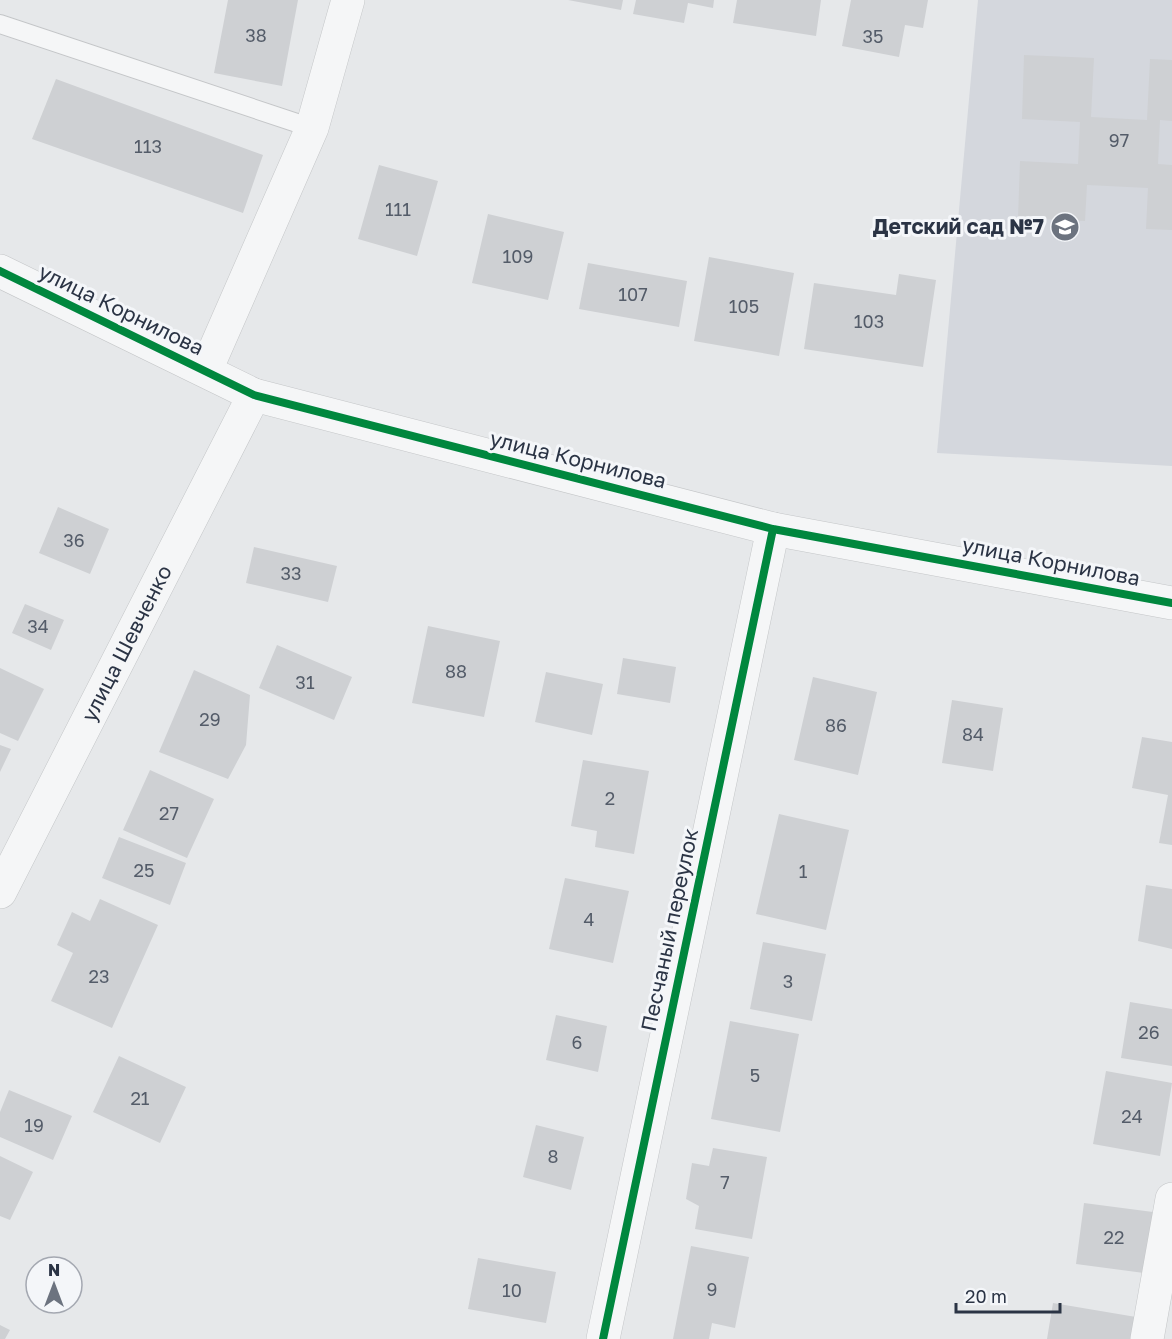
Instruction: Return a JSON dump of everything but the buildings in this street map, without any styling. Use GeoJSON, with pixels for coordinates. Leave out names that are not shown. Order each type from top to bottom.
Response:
{"type":"FeatureCollection","features":[{"type":"Feature","properties":{"kind":"street"},"geometry":{"type":"LineString","coordinates":[[206,370],[312,128],[348,0]]}},
{"type":"Feature","properties":{"kind":"street","name":"улица Корнилова"},"geometry":{"type":"LineString","coordinates":[[0,271],[254,395],[773,529],[1172,603]]}},
{"type":"Feature","properties":{"kind":"street","name":"улица Шевченко"},"geometry":{"type":"LineString","coordinates":[[0,892],[254,395]]}},
{"type":"Feature","properties":{"kind":"street","name":"Песчаный переулок"},"geometry":{"type":"LineString","coordinates":[[603,1339],[773,529]]}},
{"type":"Feature","properties":{"kind":"street"},"geometry":{"type":"LineString","coordinates":[[1147,1339],[1164,1298],[1172,1199]]}},
{"type":"Feature","properties":{"kind":"lane"},"geometry":{"type":"LineString","coordinates":[[0,24],[312,128]]}},
{"type":"Feature","properties":{"kind":"shaded area","name":"Детский сад №7"},"geometry":{"type":"Polygon","coordinates":[[[978,0],[1172,0],[1172,466],[937,453],[978,0]]]}},
{"type":"Feature","properties":{"kind":"cycle path"},"geometry":{"type":"LineString","coordinates":[[0,271],[254,395],[773,529],[1172,603]]}},
{"type":"Feature","properties":{"kind":"cycle path"},"geometry":{"type":"LineString","coordinates":[[603,1339],[773,529]]}},
{"type":"Feature","properties":{"kind":"place","name":"Детский сад №7"},"geometry":{"type":"Point","coordinates":[1065,227]}}]}
